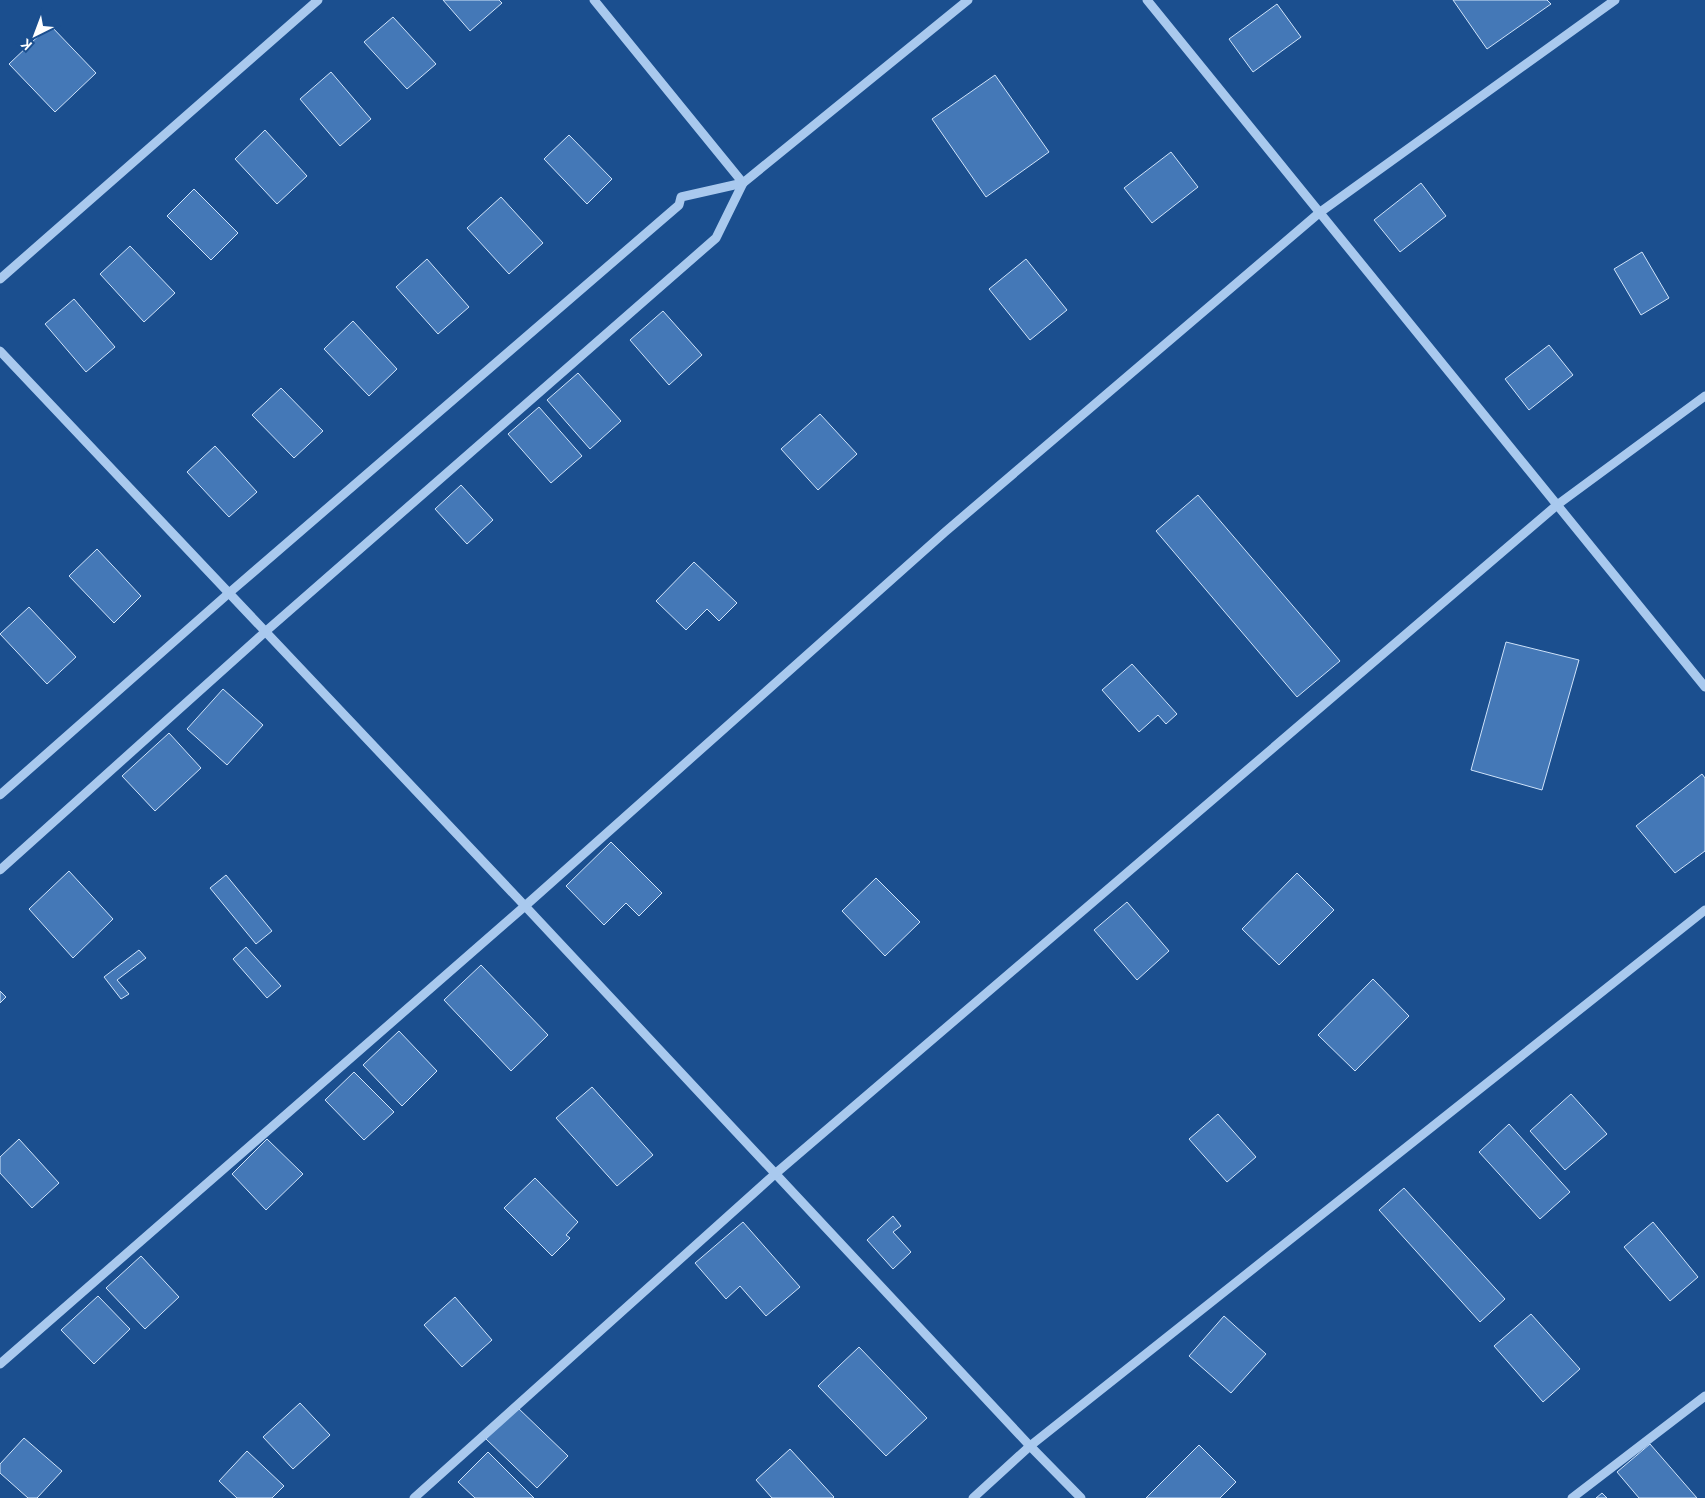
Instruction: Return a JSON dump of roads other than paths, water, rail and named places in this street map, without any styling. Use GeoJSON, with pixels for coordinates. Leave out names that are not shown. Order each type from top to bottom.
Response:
{"type":"FeatureCollection","features":[{"type":"Feature","properties":{"kind":"street"},"geometry":{"type":"LineString","coordinates":[[0,279],[318,0]]}},
{"type":"Feature","properties":{"kind":"street"},"geometry":{"type":"LineString","coordinates":[[594,0],[743,183]]}},
{"type":"Feature","properties":{"kind":"street"},"geometry":{"type":"LineString","coordinates":[[0,870],[265,632],[716,238],[743,183],[968,0]]}},
{"type":"Feature","properties":{"kind":"street"},"geometry":{"type":"LineString","coordinates":[[1147,0],[1705,687]]}},
{"type":"Feature","properties":{"kind":"street"},"geometry":{"type":"LineString","coordinates":[[0,1364],[525,906],[944,532],[1319,213],[1615,0]]}},
{"type":"Feature","properties":{"kind":"street"},"geometry":{"type":"LineString","coordinates":[[0,795],[229,593],[679,205],[681,197],[743,183]]}},
{"type":"Feature","properties":{"kind":"street"},"geometry":{"type":"LineString","coordinates":[[0,351],[1081,1498]]}},
{"type":"Feature","properties":{"kind":"street"},"geometry":{"type":"LineString","coordinates":[[414,1498],[775,1174],[1557,505],[1705,396]]}},
{"type":"Feature","properties":{"kind":"street"},"geometry":{"type":"LineString","coordinates":[[973,1498],[1030,1446],[1705,910]]}},
{"type":"Feature","properties":{"kind":"street"},"geometry":{"type":"LineString","coordinates":[[1572,1498],[1705,1396]]}}]}
